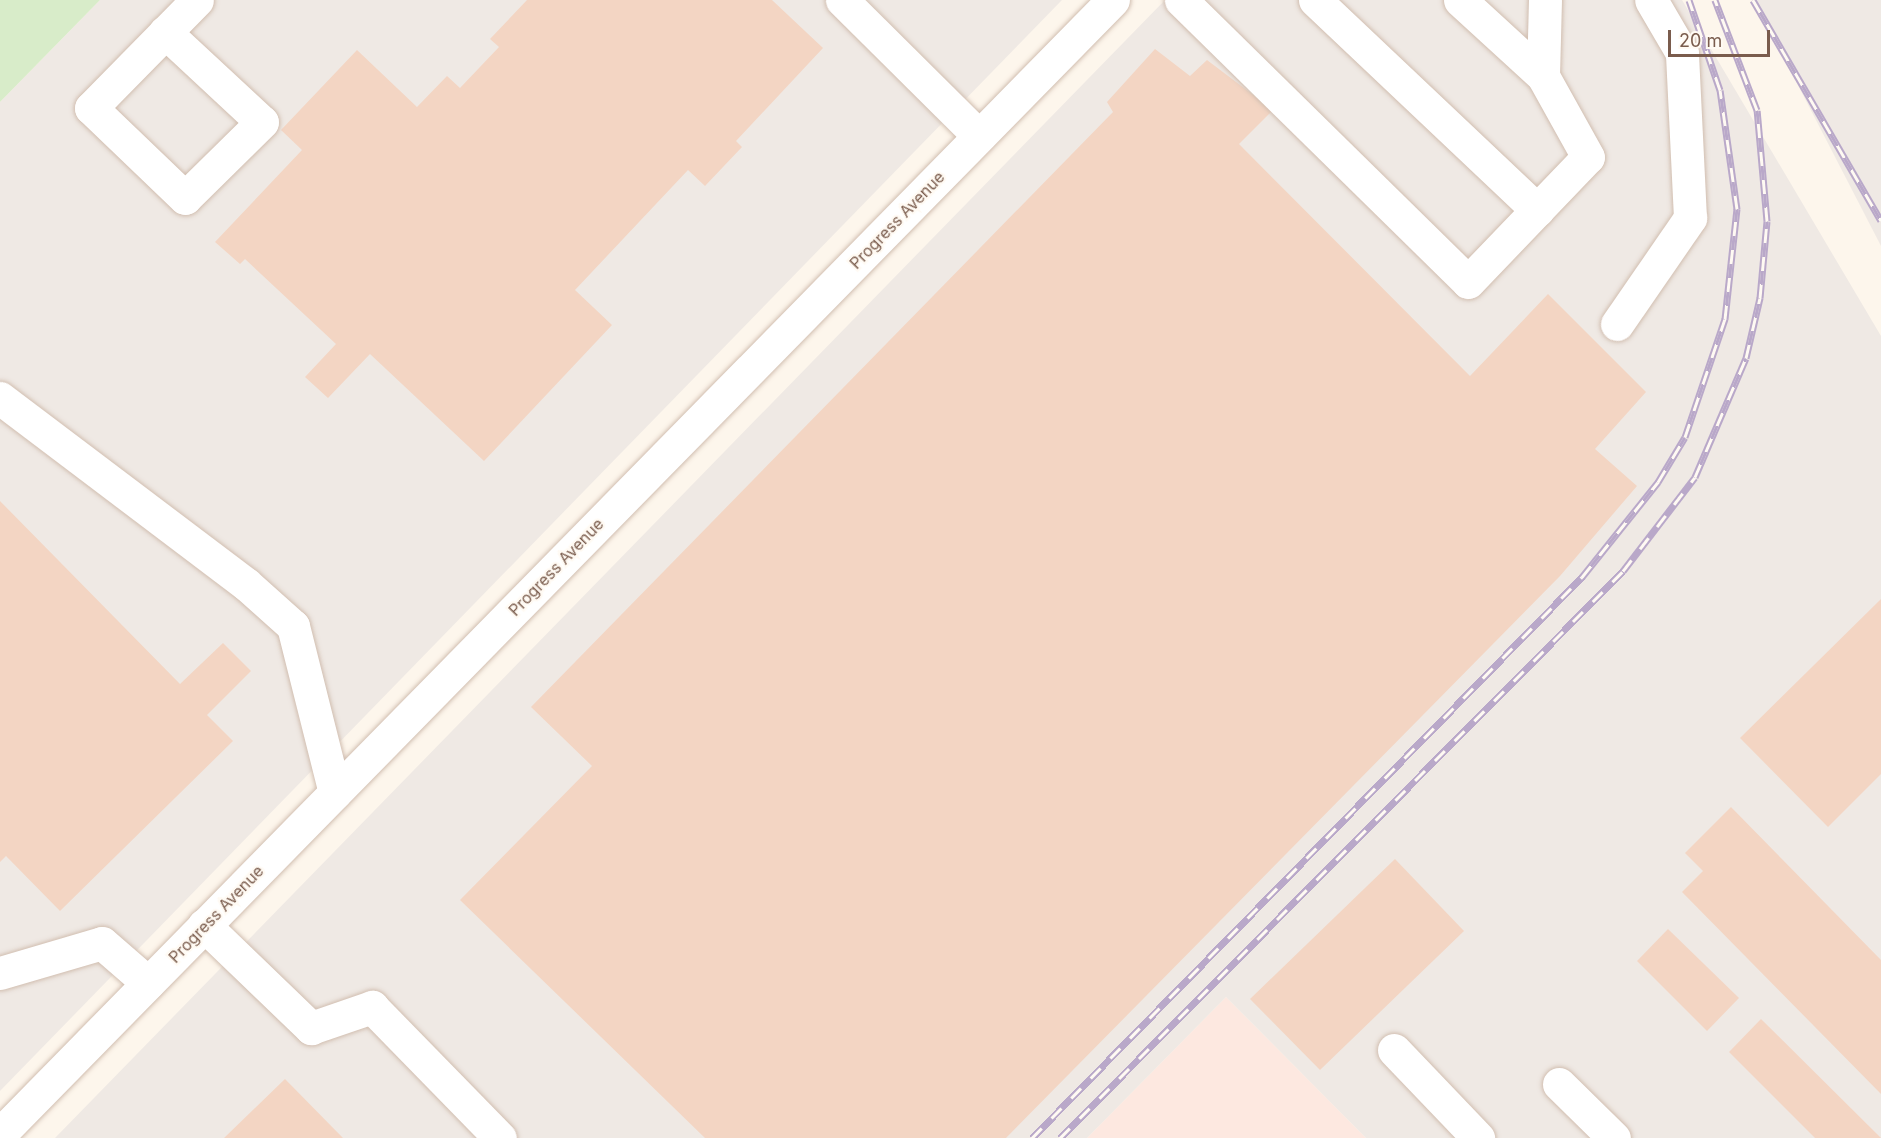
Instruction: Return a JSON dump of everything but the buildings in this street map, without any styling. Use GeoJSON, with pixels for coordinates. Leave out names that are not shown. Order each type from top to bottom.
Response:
{"type":"FeatureCollection","features":[{"type":"Feature","properties":{"kind":"street"},"geometry":{"type":"LineString","coordinates":[[165,32],[262,122],[185,198],[91,108],[165,32],[197,0]]}},
{"type":"Feature","properties":{"kind":"street"},"geometry":{"type":"LineString","coordinates":[[842,0],[979,136]]}},
{"type":"Feature","properties":{"kind":"street","name":"Progress Avenue"},"geometry":{"type":"LineString","coordinates":[[0,1134],[1113,0]]}},
{"type":"Feature","properties":{"kind":"street"},"geometry":{"type":"LineString","coordinates":[[1181,0],[1468,282],[1588,157],[1543,76],[1460,0]]}},
{"type":"Feature","properties":{"kind":"street"},"geometry":{"type":"LineString","coordinates":[[1315,0],[1537,210]]}},
{"type":"Feature","properties":{"kind":"street"},"geometry":{"type":"LineString","coordinates":[[1543,76],[1545,0]]}},
{"type":"Feature","properties":{"kind":"street"},"geometry":{"type":"LineString","coordinates":[[1617,324],[1690,218],[1682,53],[1651,0]]}},
{"type":"Feature","properties":{"kind":"street"},"geometry":{"type":"LineString","coordinates":[[0,398],[246,584],[293,626],[334,793]]}},
{"type":"Feature","properties":{"kind":"street"},"geometry":{"type":"LineString","coordinates":[[204,925],[310,1028],[372,1007],[500,1138]]}},
{"type":"Feature","properties":{"kind":"street"},"geometry":{"type":"LineString","coordinates":[[0,973],[102,943],[148,983]]}},
{"type":"Feature","properties":{"kind":"street"},"geometry":{"type":"LineString","coordinates":[[1394,1050],[1478,1138]]}},
{"type":"Feature","properties":{"kind":"street"},"geometry":{"type":"LineString","coordinates":[[1559,1084],[1614,1138]]}},
{"type":"Feature","properties":{"kind":"shaded area"},"geometry":{"type":"Polygon","coordinates":[[[100,0],[1062,0],[0,1091],[0,102],[100,0]]]}},
{"type":"Feature","properties":{"kind":"shaded area"},"geometry":{"type":"Polygon","coordinates":[[[1165,0],[1682,0],[1881,336],[1881,1138],[1366,1138],[1226,997],[1087,1138],[55,1138],[1165,0]]]}},
{"type":"Feature","properties":{"kind":"shaded area"},"geometry":{"type":"Polygon","coordinates":[[[1754,0],[1881,0],[1881,246],[1754,0]]]}},
{"type":"Feature","properties":{"kind":"shaded area"},"geometry":{"type":"Polygon","coordinates":[[[1226,997],[1366,1138],[1087,1138],[1226,997]]]}},
{"type":"Feature","properties":{"kind":"green space"},"geometry":{"type":"Polygon","coordinates":[[[0,0],[100,0],[0,102],[0,0]]]}},
{"type":"Feature","properties":{"kind":"railway"},"geometry":{"type":"LineString","coordinates":[[1032,1138],[1582,577],[1658,482],[1685,437],[1725,319],[1737,209],[1720,90],[1689,0]]}},
{"type":"Feature","properties":{"kind":"railway"},"geometry":{"type":"LineString","coordinates":[[1060,1138],[1623,571],[1695,477],[1746,358],[1760,298],[1767,221],[1757,110],[1715,0]]}},
{"type":"Feature","properties":{"kind":"railway"},"geometry":{"type":"LineString","coordinates":[[1753,0],[1881,221]]}}]}
